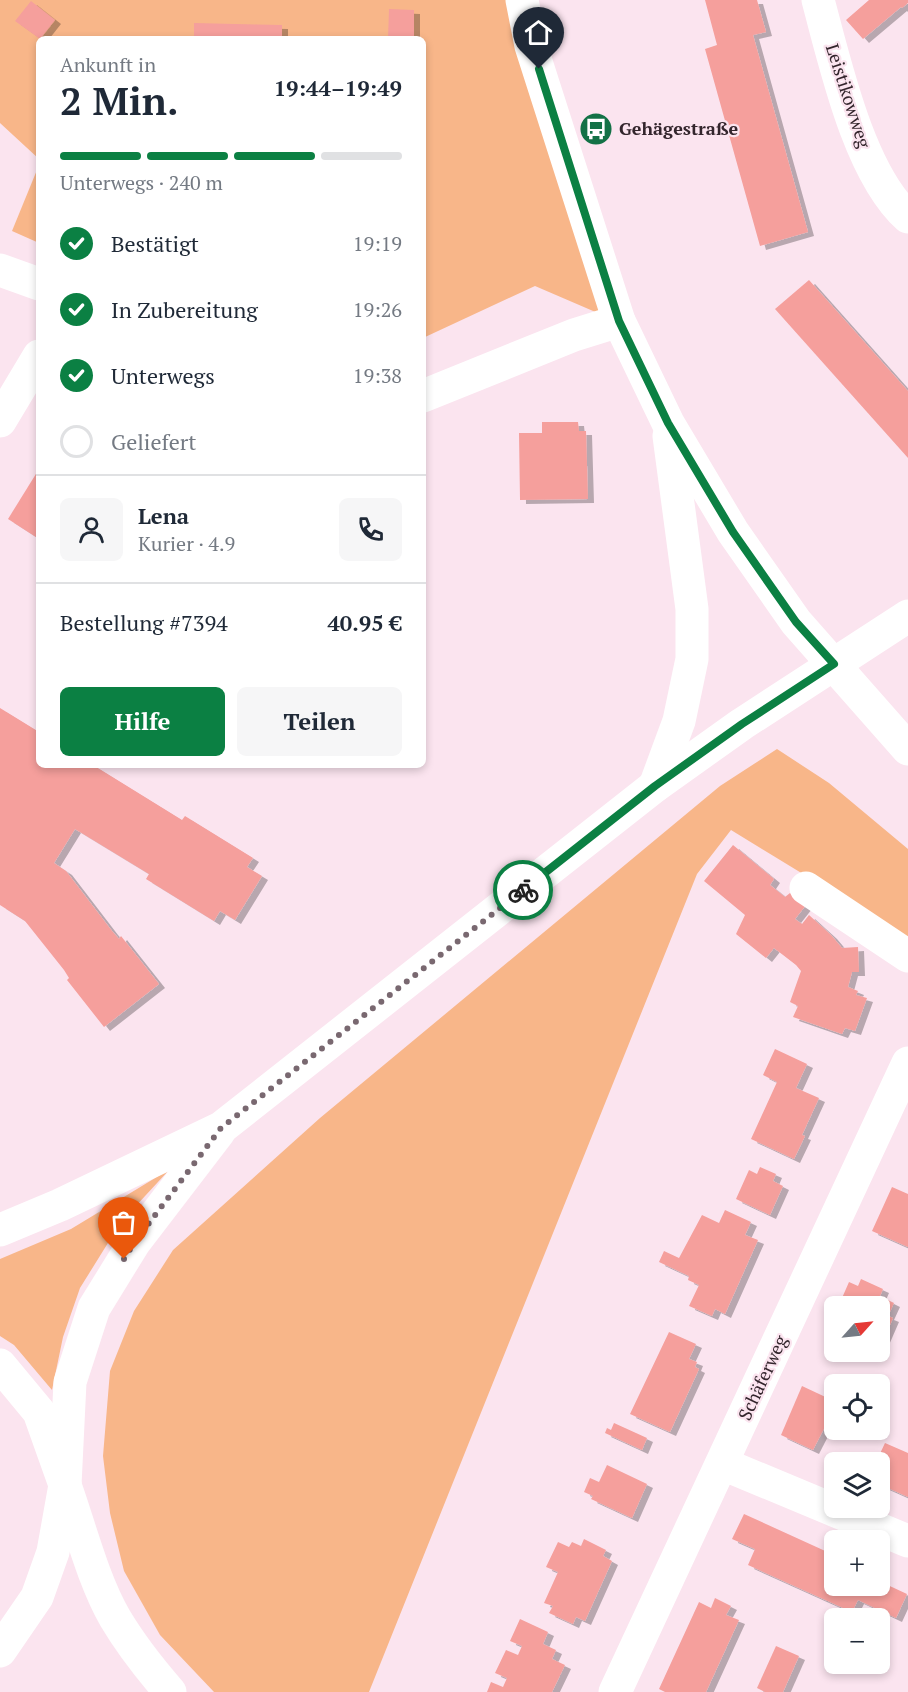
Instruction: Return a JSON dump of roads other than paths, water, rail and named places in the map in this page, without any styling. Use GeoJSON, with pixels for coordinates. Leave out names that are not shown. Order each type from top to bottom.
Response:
{"type":"FeatureCollection","features":[{"type":"Feature","properties":{"kind":"main road"},"geometry":{"type":"LineString","coordinates":[[522,0],[531,46],[619,321],[668,423],[733,532],[796,622],[908,749]]}},
{"type":"Feature","properties":{"kind":"main road","name":"Leistikowweg"},"geometry":{"type":"LineString","coordinates":[[818,0],[851,117],[883,185],[908,217]]}},
{"type":"Feature","properties":{"kind":"main road"},"geometry":{"type":"LineString","coordinates":[[0,270],[36,283]]}},
{"type":"Feature","properties":{"kind":"main road"},"geometry":{"type":"LineString","coordinates":[[426,395],[574,335],[619,321]]}},
{"type":"Feature","properties":{"kind":"main road"},"geometry":{"type":"LineString","coordinates":[[0,421],[34,375]]}},
{"type":"Feature","properties":{"kind":"main road"},"geometry":{"type":"LineString","coordinates":[[655,786],[679,721],[692,659],[692,609],[668,423]]}},
{"type":"Feature","properties":{"kind":"main road"},"geometry":{"type":"LineString","coordinates":[[0,1230],[60,1205],[221,1128],[655,786],[742,724],[908,616]]}},
{"type":"Feature","properties":{"kind":"main road"},"geometry":{"type":"LineString","coordinates":[[806,888],[908,956]]}},
{"type":"Feature","properties":{"kind":"main road","name":"Schäferweg"},"geometry":{"type":"LineString","coordinates":[[615,1692],[908,1063]]}},
{"type":"Feature","properties":{"kind":"main road"},"geometry":{"type":"LineString","coordinates":[[0,1651],[37,1597],[53,1552],[65,1485],[70,1382],[94,1308],[134,1243],[221,1128]]}},
{"type":"Feature","properties":{"kind":"main road"},"geometry":{"type":"LineString","coordinates":[[0,1365],[39,1412],[102,1592],[115,1618],[141,1658],[170,1692]]}},
{"type":"Feature","properties":{"kind":"main road"},"geometry":{"type":"LineString","coordinates":[[723,1464],[908,1541]]}},
{"type":"Feature","properties":{"kind":"place","name":"Gehägestraße"},"geometry":{"type":"Point","coordinates":[596,129]}}]}
